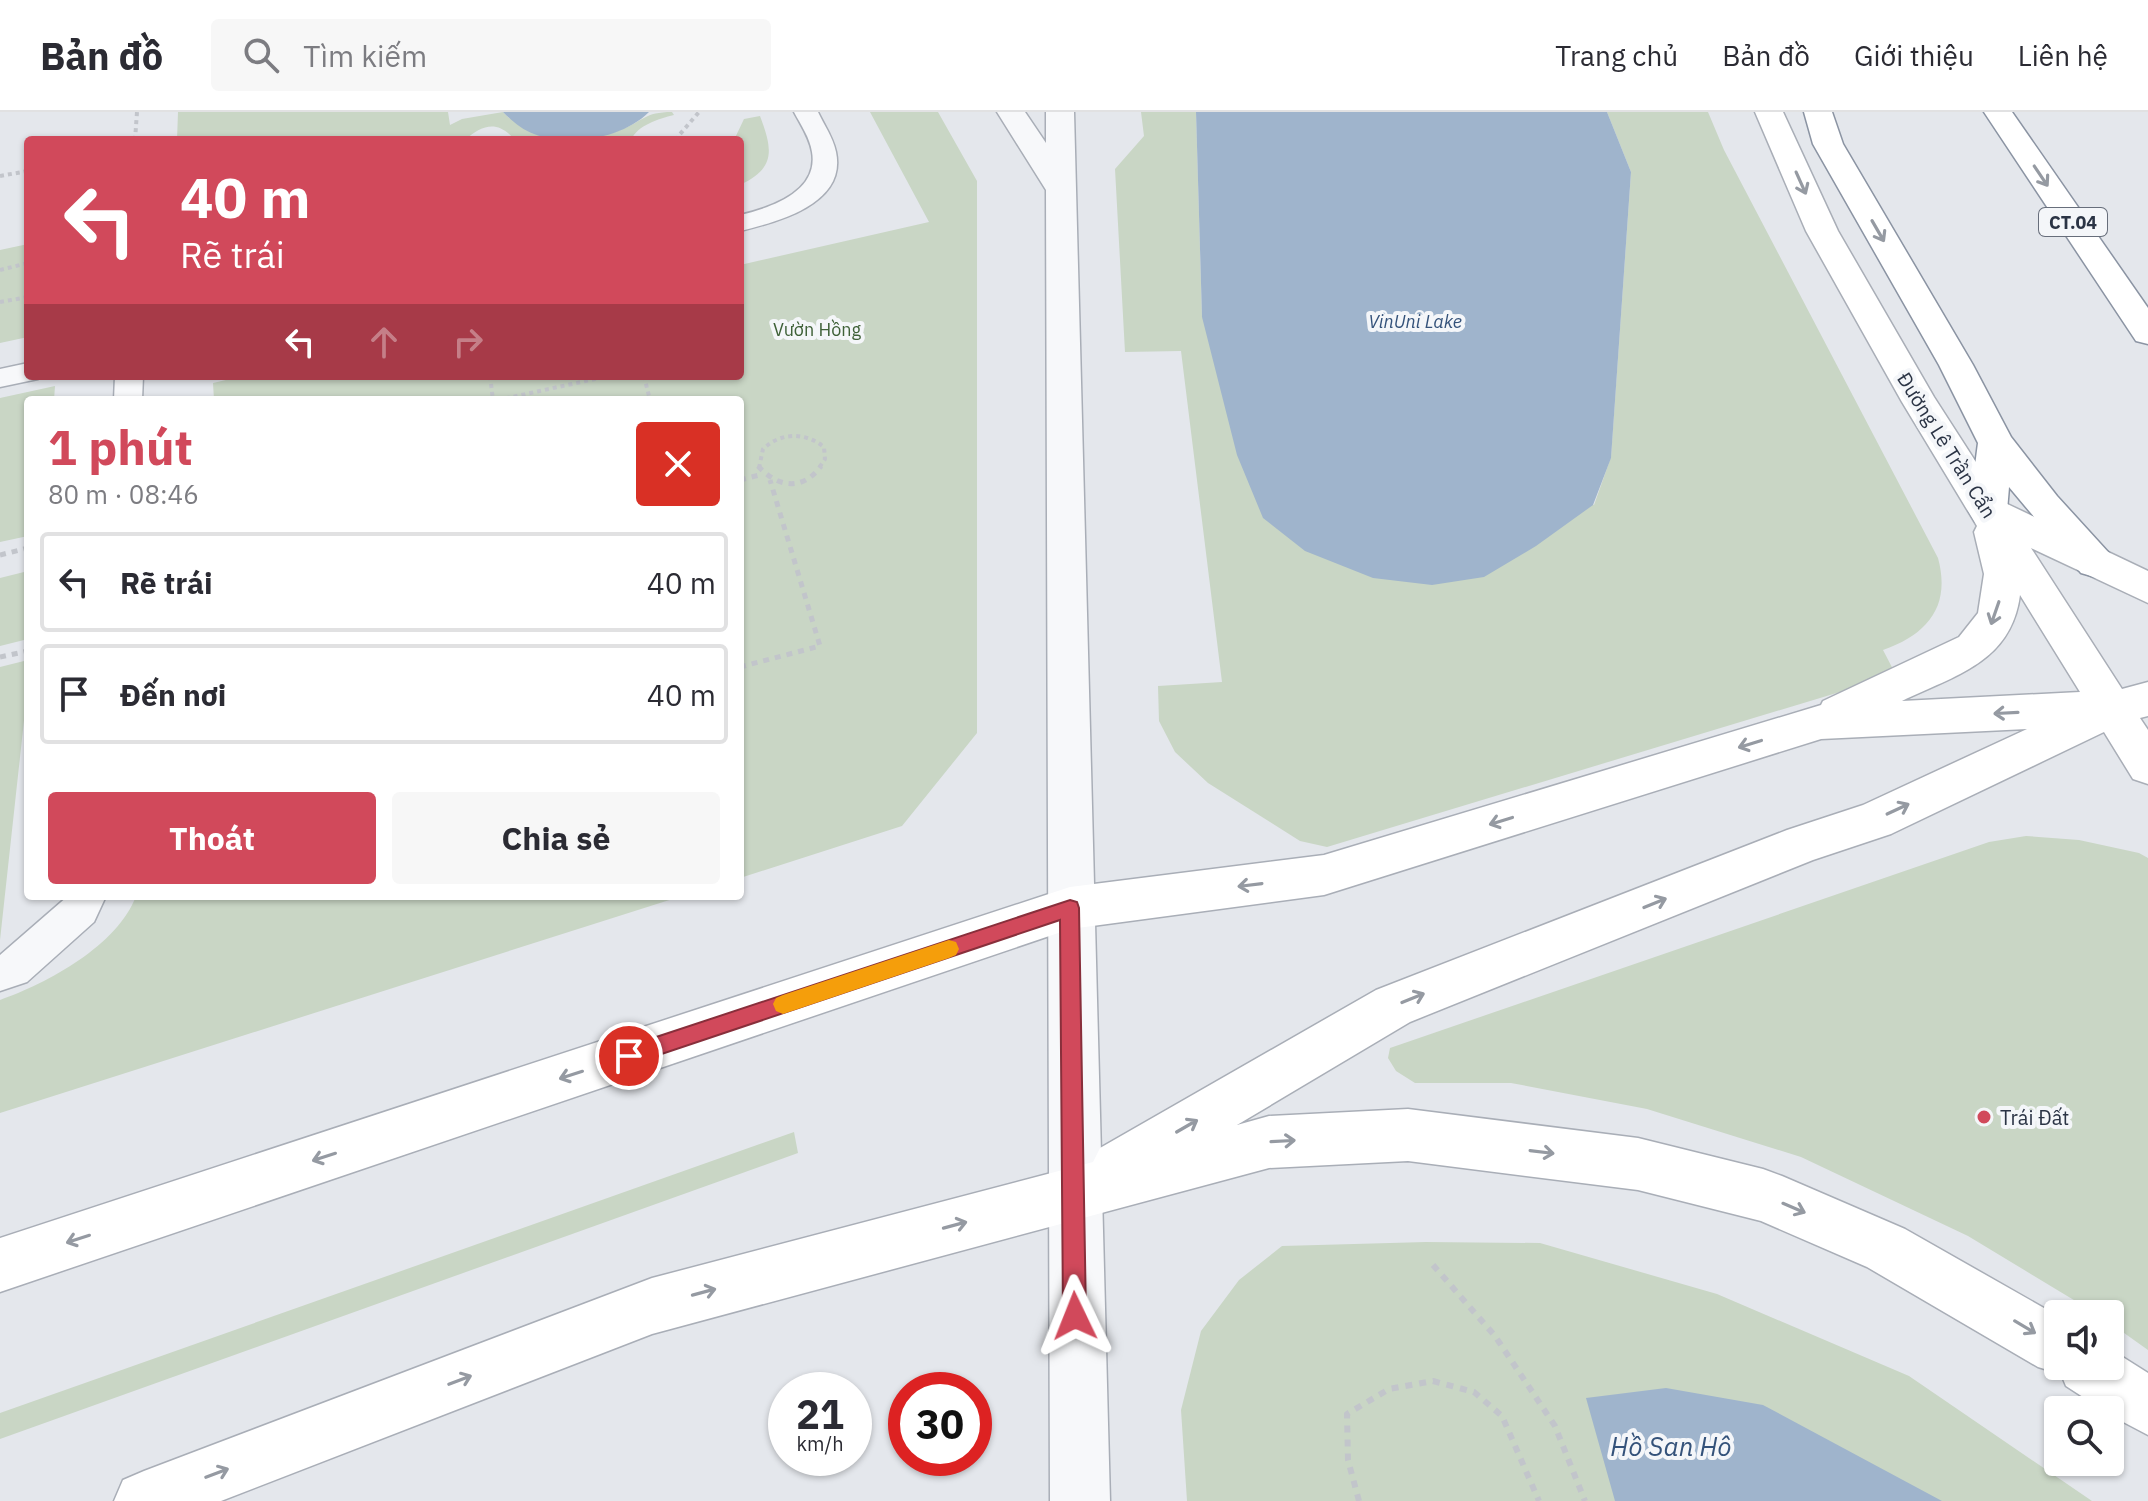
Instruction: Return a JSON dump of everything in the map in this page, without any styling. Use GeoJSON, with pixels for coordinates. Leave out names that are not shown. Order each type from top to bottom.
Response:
{"type":"FeatureCollection","features":[{"type":"Feature","properties":{"kind":"main road","name":"Đường Lê Trần Cẩn"},"geometry":{"type":"LineString","coordinates":[[1769,112],[1822,231],[1919,402],[1988,511],[2130,704],[2148,766]]}},
{"type":"Feature","properties":{"kind":"main road"},"geometry":{"type":"LineString","coordinates":[[1818,112],[1828,144],[1956,365],[1996,443],[2044,506],[2095,563]]}},
{"type":"Feature","properties":{"kind":"main road","name":"CT.04"},"geometry":{"type":"LineString","coordinates":[[1998,112],[2148,333]]}},
{"type":"Feature","properties":{"kind":"main road"},"geometry":{"type":"LineString","coordinates":[[0,1265],[1070,908],[1324,875],[1821,722],[1973,648],[1997,618],[2003,574],[1988,511],[1996,443]]}},
{"type":"Feature","properties":{"kind":"main road"},"geometry":{"type":"LineString","coordinates":[[1988,511],[2148,588]]}},
{"type":"Feature","properties":{"kind":"main road"},"geometry":{"type":"LineString","coordinates":[[1821,722],[2130,704]]}},
{"type":"Feature","properties":{"kind":"main road"},"geometry":{"type":"LineString","coordinates":[[1071,1193],[1393,1006],[1803,844],[1875,820],[2130,704]]}},
{"type":"Feature","properties":{"kind":"main road"},"geometry":{"type":"LineString","coordinates":[[144,1501],[652,1306],[1269,1142],[1408,1135],[1638,1164],[1763,1195],[1886,1248],[2044,1339]]}},
{"type":"Feature","properties":{"kind":"main road"},"geometry":{"type":"LineString","coordinates":[[2108,1380],[2148,1406]]}},
{"type":"Feature","properties":{"kind":"street"},"geometry":{"type":"LineString","coordinates":[[1011,112],[1061,189]]}},
{"type":"Feature","properties":{"kind":"street"},"geometry":{"type":"LineString","coordinates":[[1060,112],[1071,1193],[1080,1501]]}},
{"type":"Feature","properties":{"kind":"lane"},"geometry":{"type":"LineString","coordinates":[[744,222],[797,204],[820,180],[825,159],[821,140],[806,112]]}},
{"type":"Feature","properties":{"kind":"lane"},"geometry":{"type":"LineString","coordinates":[[0,378],[24,373]]}},
{"type":"Feature","properties":{"kind":"lane"},"geometry":{"type":"LineString","coordinates":[[0,973],[13,969],[81,910],[85,900]]}},
{"type":"Feature","properties":{"kind":"path"},"geometry":{"type":"LineString","coordinates":[[135,136],[137,112]]}},
{"type":"Feature","properties":{"kind":"path"},"geometry":{"type":"LineString","coordinates":[[678,136],[699,112]]}},
{"type":"Feature","properties":{"kind":"path"},"geometry":{"type":"LineString","coordinates":[[0,176],[24,172]]}},
{"type":"Feature","properties":{"kind":"path"},"geometry":{"type":"LineString","coordinates":[[0,270],[24,264]]}},
{"type":"Feature","properties":{"kind":"path"},"geometry":{"type":"LineString","coordinates":[[0,302],[24,298]]}},
{"type":"Feature","properties":{"kind":"path"},"geometry":{"type":"LineString","coordinates":[[515,396],[590,380]]}},
{"type":"Feature","properties":{"kind":"path"},"geometry":{"type":"LineString","coordinates":[[812,437],[825,448],[826,463],[813,477],[791,483],[770,480],[758,467],[761,450],[778,438],[812,437]]}},
{"type":"Feature","properties":{"kind":"path"},"geometry":{"type":"LineString","coordinates":[[744,479],[763,474]]}},
{"type":"Feature","properties":{"kind":"path"},"geometry":{"type":"LineString","coordinates":[[744,666],[820,646],[770,480]]}},
{"type":"Feature","properties":{"kind":"path"},"geometry":{"type":"LineString","coordinates":[[0,555],[24,549]]}},
{"type":"Feature","properties":{"kind":"path"},"geometry":{"type":"LineString","coordinates":[[0,657],[24,652]]}},
{"type":"Feature","properties":{"kind":"path"},"geometry":{"type":"LineString","coordinates":[[1433,1265],[1495,1336],[1555,1426],[1585,1501]]}},
{"type":"Feature","properties":{"kind":"path"},"geometry":{"type":"LineString","coordinates":[[1359,1501],[1348,1460],[1347,1414],[1389,1389],[1433,1381],[1474,1392],[1502,1416],[1539,1501]]}},
{"type":"Feature","properties":{"kind":"green space"},"geometry":{"type":"Polygon","coordinates":[[[178,112],[448,112],[450,125],[462,119],[503,112],[509,118],[564,136],[511,136],[503,129],[490,126],[470,136],[177,136],[178,112]]]}},
{"type":"Feature","properties":{"kind":"green space"},"geometry":{"type":"Polygon","coordinates":[[[672,112],[674,115],[643,127],[634,135],[598,136],[628,127],[655,114],[672,112]]]}},
{"type":"Feature","properties":{"kind":"green space","name":"Vườn Hồng"},"geometry":{"type":"Polygon","coordinates":[[[870,112],[938,112],[977,181],[977,733],[902,826],[744,877],[744,396],[214,396],[213,383],[226,380],[744,380],[744,264],[929,222],[870,112]]]}},
{"type":"Feature","properties":{"kind":"green space"},"geometry":{"type":"Polygon","coordinates":[[[1141,112],[1196,112],[1202,317],[1594,505],[1611,457],[1631,172],[1607,112],[1708,112],[1724,150],[1938,558],[1941,590],[1932,616],[1912,636],[1883,650],[1896,675],[1327,847],[1300,841],[1208,783],[1175,752],[1159,721],[1158,686],[1222,682],[1181,351],[1125,352],[1115,169],[1144,136],[1141,112]]]}},
{"type":"Feature","properties":{"kind":"green space"},"geometry":{"type":"Polygon","coordinates":[[[760,116],[769,147],[766,164],[744,183],[744,136],[736,136],[744,119],[760,116]]]}},
{"type":"Feature","properties":{"kind":"green space"},"geometry":{"type":"Polygon","coordinates":[[[24,245],[24,338],[0,343],[0,250],[24,245]]]}},
{"type":"Feature","properties":{"kind":"green space"},"geometry":{"type":"Polygon","coordinates":[[[55,386],[54,396],[24,396],[24,537],[0,542],[0,398],[55,386]]]}},
{"type":"Feature","properties":{"kind":"green space"},"geometry":{"type":"Polygon","coordinates":[[[24,572],[24,640],[0,646],[0,578],[24,572]]]}},
{"type":"Feature","properties":{"kind":"green space"},"geometry":{"type":"Polygon","coordinates":[[[24,661],[24,721],[0,940],[0,667],[24,661]]]}},
{"type":"Feature","properties":{"kind":"green space"},"geometry":{"type":"Polygon","coordinates":[[[2026,836],[2079,840],[2139,853],[2148,858],[2148,1350],[2124,1333],[2124,1300],[2074,1300],[1968,1236],[1801,1157],[1647,1109],[1511,1083],[1415,1083],[1396,1071],[1388,1058],[1390,1048],[1989,842],[2026,836]]]}},
{"type":"Feature","properties":{"kind":"green space"},"geometry":{"type":"Polygon","coordinates":[[[134,900],[669,900],[0,1113],[0,1000],[59,973],[79,960],[114,931],[134,900]]]}},
{"type":"Feature","properties":{"kind":"green space"},"geometry":{"type":"Polygon","coordinates":[[[794,1132],[798,1153],[0,1439],[0,1413],[794,1132]]]}},
{"type":"Feature","properties":{"kind":"green space"},"geometry":{"type":"Polygon","coordinates":[[[1540,1243],[1717,1294],[1909,1376],[2044,1468],[2044,1476],[2055,1476],[2092,1501],[1187,1501],[1181,1410],[1201,1331],[1239,1280],[1282,1246],[1540,1243]]]}},
{"type":"Feature","properties":{"kind":"water"},"geometry":{"type":"Polygon","coordinates":[[[503,112],[649,112],[625,128],[602,136],[542,136],[517,125],[503,112]]]}},
{"type":"Feature","properties":{"kind":"water","name":"VinUni Lake"},"geometry":{"type":"Polygon","coordinates":[[[1196,112],[1607,112],[1631,172],[1611,458],[1593,505],[1536,546],[1484,577],[1432,585],[1373,578],[1305,551],[1263,518],[1237,455],[1202,317],[1196,112]]]}},
{"type":"Feature","properties":{"kind":"water","name":"Hồ San Hô"},"geometry":{"type":"Polygon","coordinates":[[[1666,1388],[1763,1405],[1942,1501],[1615,1501],[1586,1398],[1666,1388]]]}},
{"type":"Feature","properties":{"kind":"slow traffic"},"geometry":{"type":"LineString","coordinates":[[783,1004],[949,949]]}},
{"type":"Feature","properties":{"kind":"place","name":"Trái Đất"},"geometry":{"type":"Point","coordinates":[1984,1117]}},
{"type":"Feature","properties":{"kind":"route"},"geometry":{"type":"LineString","coordinates":[[629,1056],[1070,908],[1071,1193],[1075,1316]]}}]}
